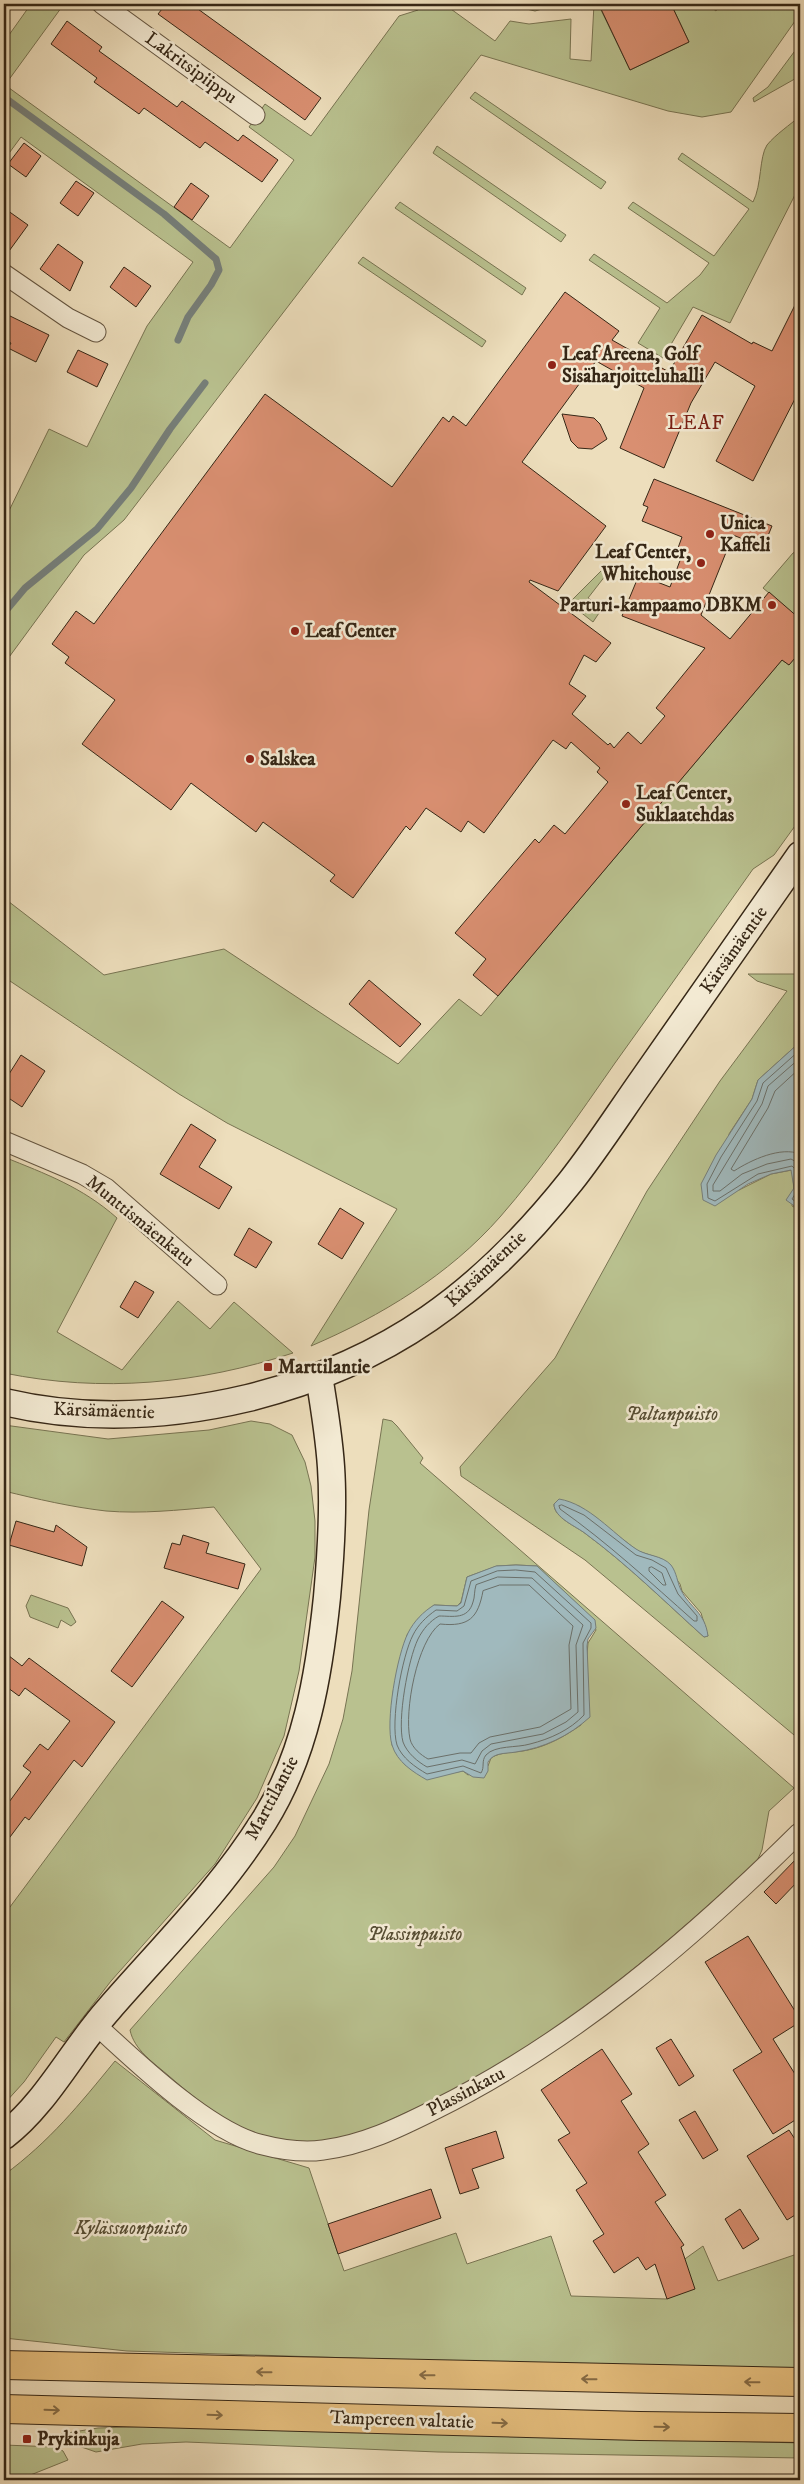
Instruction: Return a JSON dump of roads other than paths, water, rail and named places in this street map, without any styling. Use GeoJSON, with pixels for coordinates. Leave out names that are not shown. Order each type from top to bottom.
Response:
{"type":"FeatureCollection","features":[{"type":"Feature","properties":{"kind":"highway"},"geometry":{"type":"LineString","coordinates":[[4,2366],[800,2382]]}},
{"type":"Feature","properties":{"kind":"highway","name":"Tampereen valtatie"},"geometry":{"type":"LineString","coordinates":[[4,2409],[640,2426],[800,2428]]}},
{"type":"Feature","properties":{"kind":"street","name":"Lakritsipiippu"},"geometry":{"type":"LineString","coordinates":[[102,4],[255,115]]}},
{"type":"Feature","properties":{"kind":"street"},"geometry":{"type":"LineString","coordinates":[[4,274],[68,318],[96,332]]}},
{"type":"Feature","properties":{"kind":"street","name":"Kärsämäentie"},"geometry":{"type":"LineString","coordinates":[[4,1402],[51,1410],[108,1414],[132,1415],[176,1412],[278,1390],[319,1376],[385,1347],[427,1321],[507,1254],[538,1221],[572,1179],[800,855]]}},
{"type":"Feature","properties":{"kind":"street","name":"Munttismäenkatu"},"geometry":{"type":"LineString","coordinates":[[4,1141],[66,1166],[106,1188],[217,1286]]}},
{"type":"Feature","properties":{"kind":"street","name":"Marttilantie"},"geometry":{"type":"LineString","coordinates":[[4,2136],[30,2111],[95,2024],[235,1863],[265,1820],[285,1782],[300,1745],[317,1673],[332,1539],[331,1466],[319,1376]]}},
{"type":"Feature","properties":{"kind":"street","name":"Plassinkatu"},"geometry":{"type":"LineString","coordinates":[[95,2024],[161,2083],[189,2104],[231,2132],[258,2144],[278,2148],[320,2151],[364,2142],[395,2130],[465,2095],[552,2042],[689,1936],[741,1890],[799,1833]]}},
{"type":"Feature","properties":{"kind":"water"},"geometry":{"type":"Polygon","coordinates":[[[800,1042],[800,1210],[786,1200],[794,1188],[791,1170],[771,1174],[748,1184],[715,1206],[703,1200],[701,1184],[716,1155],[752,1099],[758,1080],[800,1042]]]}},
{"type":"Feature","properties":{"kind":"water"},"geometry":{"type":"Polygon","coordinates":[[[559,1499],[570,1502],[590,1513],[636,1549],[663,1559],[671,1565],[681,1590],[704,1621],[708,1636],[704,1637],[617,1558],[586,1534],[561,1518],[554,1504],[559,1499]]]}},
{"type":"Feature","properties":{"kind":"water"},"geometry":{"type":"Polygon","coordinates":[[[496,1566],[537,1566],[595,1620],[596,1628],[588,1639],[587,1646],[590,1717],[574,1730],[556,1740],[536,1748],[493,1756],[488,1762],[488,1771],[484,1778],[473,1777],[463,1771],[427,1780],[411,1770],[398,1757],[394,1751],[390,1734],[391,1705],[396,1672],[408,1633],[419,1617],[434,1605],[457,1606],[461,1603],[467,1577],[496,1566]]]}},
{"type":"Feature","properties":{"kind":"waterway"},"geometry":{"type":"LineString","coordinates":[[4,97],[164,214],[216,259],[219,270],[211,285],[188,317],[178,340]]}},
{"type":"Feature","properties":{"kind":"waterway"},"geometry":{"type":"LineString","coordinates":[[4,613],[25,588],[97,529],[131,488],[170,429],[205,383]]}},
{"type":"Feature","properties":{"kind":"place","name":"Leaf Areena, Golf Sisäharjoitteluhalli"},"geometry":{"type":"Point","coordinates":[552,365]}},
{"type":"Feature","properties":{"kind":"place","name":"Unica Kaffeli"},"geometry":{"type":"Point","coordinates":[710,534]}},
{"type":"Feature","properties":{"kind":"place","name":"Leaf Center, Whitehouse"},"geometry":{"type":"Point","coordinates":[701,563]}},
{"type":"Feature","properties":{"kind":"place","name":"Parturi-kampaamo DBKM"},"geometry":{"type":"Point","coordinates":[772,605]}},
{"type":"Feature","properties":{"kind":"place","name":"Leaf Center"},"geometry":{"type":"Point","coordinates":[295,631]}},
{"type":"Feature","properties":{"kind":"place","name":"Salskea"},"geometry":{"type":"Point","coordinates":[250,759]}},
{"type":"Feature","properties":{"kind":"place","name":"Leaf Center, Suklaatehdas"},"geometry":{"type":"Point","coordinates":[626,804]}},
{"type":"Feature","properties":{"kind":"place","name":"Marttilantie"},"geometry":{"type":"Point","coordinates":[268,1367]}},
{"type":"Feature","properties":{"kind":"place","name":"Prykinkuja"},"geometry":{"type":"Point","coordinates":[27,2439]}},
{"type":"Feature","properties":{"kind":"district","name":"LEAF"},"geometry":{"type":"Point","coordinates":[696,423]}},
{"type":"Feature","properties":{"kind":"park label","name":"Paltanpuisto"},"geometry":{"type":"Point","coordinates":[672,1414]}},
{"type":"Feature","properties":{"kind":"park label","name":"Plassinpuisto"},"geometry":{"type":"Point","coordinates":[415,1934]}},
{"type":"Feature","properties":{"kind":"park label","name":"Kylässuonpuisto"},"geometry":{"type":"Point","coordinates":[131,2228]}}]}
